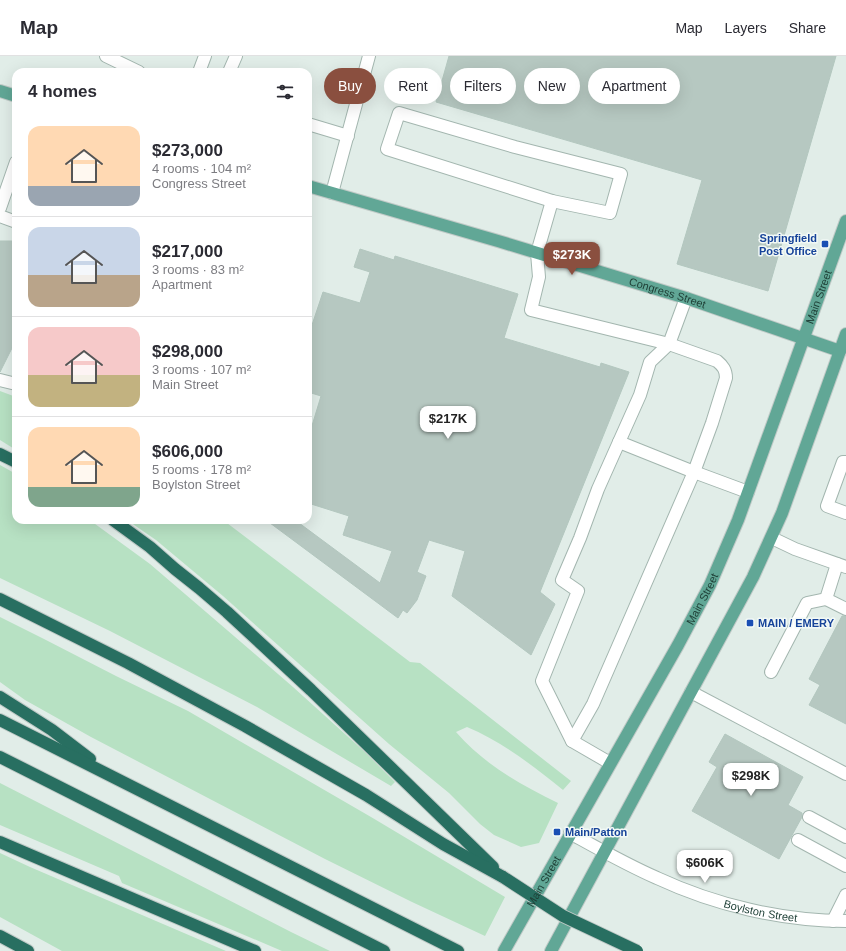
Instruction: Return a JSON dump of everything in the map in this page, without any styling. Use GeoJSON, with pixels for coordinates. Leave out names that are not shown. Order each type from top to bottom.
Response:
{"type":"FeatureCollection","features":[{"type":"Feature","properties":{"kind":"highway"},"geometry":{"type":"LineString","coordinates":[[0,454],[12,460]]}},
{"type":"Feature","properties":{"kind":"highway"},"geometry":{"type":"LineString","coordinates":[[118,524],[150,547],[227,612],[311,690],[504,878]]}},
{"type":"Feature","properties":{"kind":"highway"},"geometry":{"type":"LineString","coordinates":[[0,599],[128,663],[245,726],[366,795],[443,844],[504,878],[563,916],[637,951]]}},
{"type":"Feature","properties":{"kind":"highway"},"geometry":{"type":"LineString","coordinates":[[0,697],[52,730],[116,778]]}},
{"type":"Feature","properties":{"kind":"highway"},"geometry":{"type":"LineString","coordinates":[[0,720],[454,949]]}},
{"type":"Feature","properties":{"kind":"highway"},"geometry":{"type":"LineString","coordinates":[[0,757],[384,951]]}},
{"type":"Feature","properties":{"kind":"highway"},"geometry":{"type":"LineString","coordinates":[[0,842],[255,951]]}},
{"type":"Feature","properties":{"kind":"highway"},"geometry":{"type":"LineString","coordinates":[[1,937],[28,951]]}},
{"type":"Feature","properties":{"kind":"main road"},"geometry":{"type":"LineString","coordinates":[[0,91],[12,95]]}},
{"type":"Feature","properties":{"kind":"main road","name":"Congress Street"},"geometry":{"type":"LineString","coordinates":[[312,187],[686,298],[843,352]]}},
{"type":"Feature","properties":{"kind":"main road","name":"Main Street"},"geometry":{"type":"LineString","coordinates":[[504,951],[685,633],[725,553],[846,221]]}},
{"type":"Feature","properties":{"kind":"main road"},"geometry":{"type":"LineString","coordinates":[[551,951],[750,584],[772,538],[843,352],[846,334]]}},
{"type":"Feature","properties":{"kind":"street"},"geometry":{"type":"LineString","coordinates":[[106,56],[131,68]]}},
{"type":"Feature","properties":{"kind":"street"},"geometry":{"type":"LineString","coordinates":[[200,68],[206,56]]}},
{"type":"Feature","properties":{"kind":"street"},"geometry":{"type":"LineString","coordinates":[[231,68],[236,56]]}},
{"type":"Feature","properties":{"kind":"street"},"geometry":{"type":"LineString","coordinates":[[332,193],[369,56]]}},
{"type":"Feature","properties":{"kind":"street"},"geometry":{"type":"LineString","coordinates":[[399,113],[516,148],[621,174],[610,213],[552,201],[387,149],[399,113]]}},
{"type":"Feature","properties":{"kind":"street"},"geometry":{"type":"LineString","coordinates":[[312,125],[348,136]]}},
{"type":"Feature","properties":{"kind":"street"},"geometry":{"type":"LineString","coordinates":[[0,208],[12,174]]}},
{"type":"Feature","properties":{"kind":"street"},"geometry":{"type":"LineString","coordinates":[[552,201],[537,253],[539,277],[531,310],[668,344],[717,361],[723,366],[726,372],[726,378],[712,423],[694,472],[593,704],[572,741]]}},
{"type":"Feature","properties":{"kind":"street"},"geometry":{"type":"LineString","coordinates":[[0,216],[12,220]]}},
{"type":"Feature","properties":{"kind":"street"},"geometry":{"type":"LineString","coordinates":[[610,763],[572,741],[542,681],[578,592],[562,580],[580,538],[598,489],[640,395],[650,362],[668,344],[686,298]]}},
{"type":"Feature","properties":{"kind":"street"},"geometry":{"type":"LineString","coordinates":[[0,380],[12,383]]}},
{"type":"Feature","properties":{"kind":"street"},"geometry":{"type":"LineString","coordinates":[[619,442],[748,492]]}},
{"type":"Feature","properties":{"kind":"street"},"geometry":{"type":"LineString","coordinates":[[846,462],[843,462],[827,506],[846,514]]}},
{"type":"Feature","properties":{"kind":"street"},"geometry":{"type":"LineString","coordinates":[[772,538],[795,549],[842,565],[826,599]]}},
{"type":"Feature","properties":{"kind":"street"},"geometry":{"type":"LineString","coordinates":[[771,672],[807,603],[826,599],[846,609]]}},
{"type":"Feature","properties":{"kind":"street"},"geometry":{"type":"LineString","coordinates":[[692,692],[846,774]]}},
{"type":"Feature","properties":{"kind":"street"},"geometry":{"type":"LineString","coordinates":[[809,817],[846,837]]}},
{"type":"Feature","properties":{"kind":"street","name":"Boylston Street"},"geometry":{"type":"LineString","coordinates":[[570,833],[658,879],[712,900],[770,914],[846,921]]}},
{"type":"Feature","properties":{"kind":"street"},"geometry":{"type":"LineString","coordinates":[[798,840],[846,866]]}},
{"type":"Feature","properties":{"kind":"street"},"geometry":{"type":"LineString","coordinates":[[833,921],[846,895]]}},
{"type":"Feature","properties":{"kind":"green space"},"geometry":{"type":"Polygon","coordinates":[[[0,391],[12,396],[12,448],[0,440],[0,391]]]}},
{"type":"Feature","properties":{"kind":"green space"},"geometry":{"type":"Polygon","coordinates":[[[0,465],[12,472],[12,524],[95,524],[150,564],[213,618],[293,687],[366,753],[395,782],[391,786],[257,707],[110,631],[0,578],[0,465]]]}},
{"type":"Feature","properties":{"kind":"green space"},"geometry":{"type":"Polygon","coordinates":[[[133,524],[228,524],[410,662],[420,663],[571,781],[563,790],[529,763],[493,740],[467,727],[456,732],[467,744],[503,773],[558,803],[539,843],[521,847],[494,835],[480,824],[449,793],[389,744],[223,596],[156,540],[133,524]]]}},
{"type":"Feature","properties":{"kind":"green space"},"geometry":{"type":"Polygon","coordinates":[[[0,617],[188,711],[505,897],[485,936],[325,859],[91,737],[25,700],[0,682],[0,617]]]}},
{"type":"Feature","properties":{"kind":"green space"},"geometry":{"type":"Polygon","coordinates":[[[0,783],[330,951],[282,951],[122,883],[119,876],[0,825],[0,783]]]}},
{"type":"Feature","properties":{"kind":"green space"},"geometry":{"type":"Polygon","coordinates":[[[0,853],[226,951],[62,951],[0,917],[0,853]]]}},
{"type":"Feature","properties":{"kind":"building"},"geometry":{"type":"Polygon","coordinates":[[[449,56],[836,56],[768,291],[677,264],[702,180],[442,104],[442,81],[449,56]]]}},
{"type":"Feature","properties":{"kind":"building"},"geometry":{"type":"Polygon","coordinates":[[[0,241],[12,241],[12,348],[0,372],[0,241]]]}},
{"type":"Feature","properties":{"kind":"building"},"geometry":{"type":"Polygon","coordinates":[[[360,249],[394,260],[395,256],[518,294],[504,338],[600,367],[601,363],[629,372],[540,592],[555,604],[531,655],[452,596],[465,551],[429,540],[417,572],[426,576],[417,600],[407,613],[403,610],[398,618],[271,524],[300,524],[380,583],[392,551],[343,535],[349,516],[312,504],[312,426],[321,396],[312,393],[312,325],[323,292],[360,303],[370,272],[354,267],[360,249]]]}},
{"type":"Feature","properties":{"kind":"building"},"geometry":{"type":"Polygon","coordinates":[[[842,616],[846,616],[846,724],[809,705],[820,685],[809,679],[842,616]]]}},
{"type":"Feature","properties":{"kind":"building"},"geometry":{"type":"Polygon","coordinates":[[[725,734],[803,777],[788,805],[802,813],[802,817],[779,859],[692,811],[717,767],[709,762],[725,734]]]}},
{"type":"Feature","properties":{"kind":"place","name":"Springfield Post Office"},"geometry":{"type":"Point","coordinates":[825,244]}},
{"type":"Feature","properties":{"kind":"place","name":"MAIN / EMERY"},"geometry":{"type":"Point","coordinates":[750,623]}},
{"type":"Feature","properties":{"kind":"place","name":"Main/Patton"},"geometry":{"type":"Point","coordinates":[557,832]}}]}
